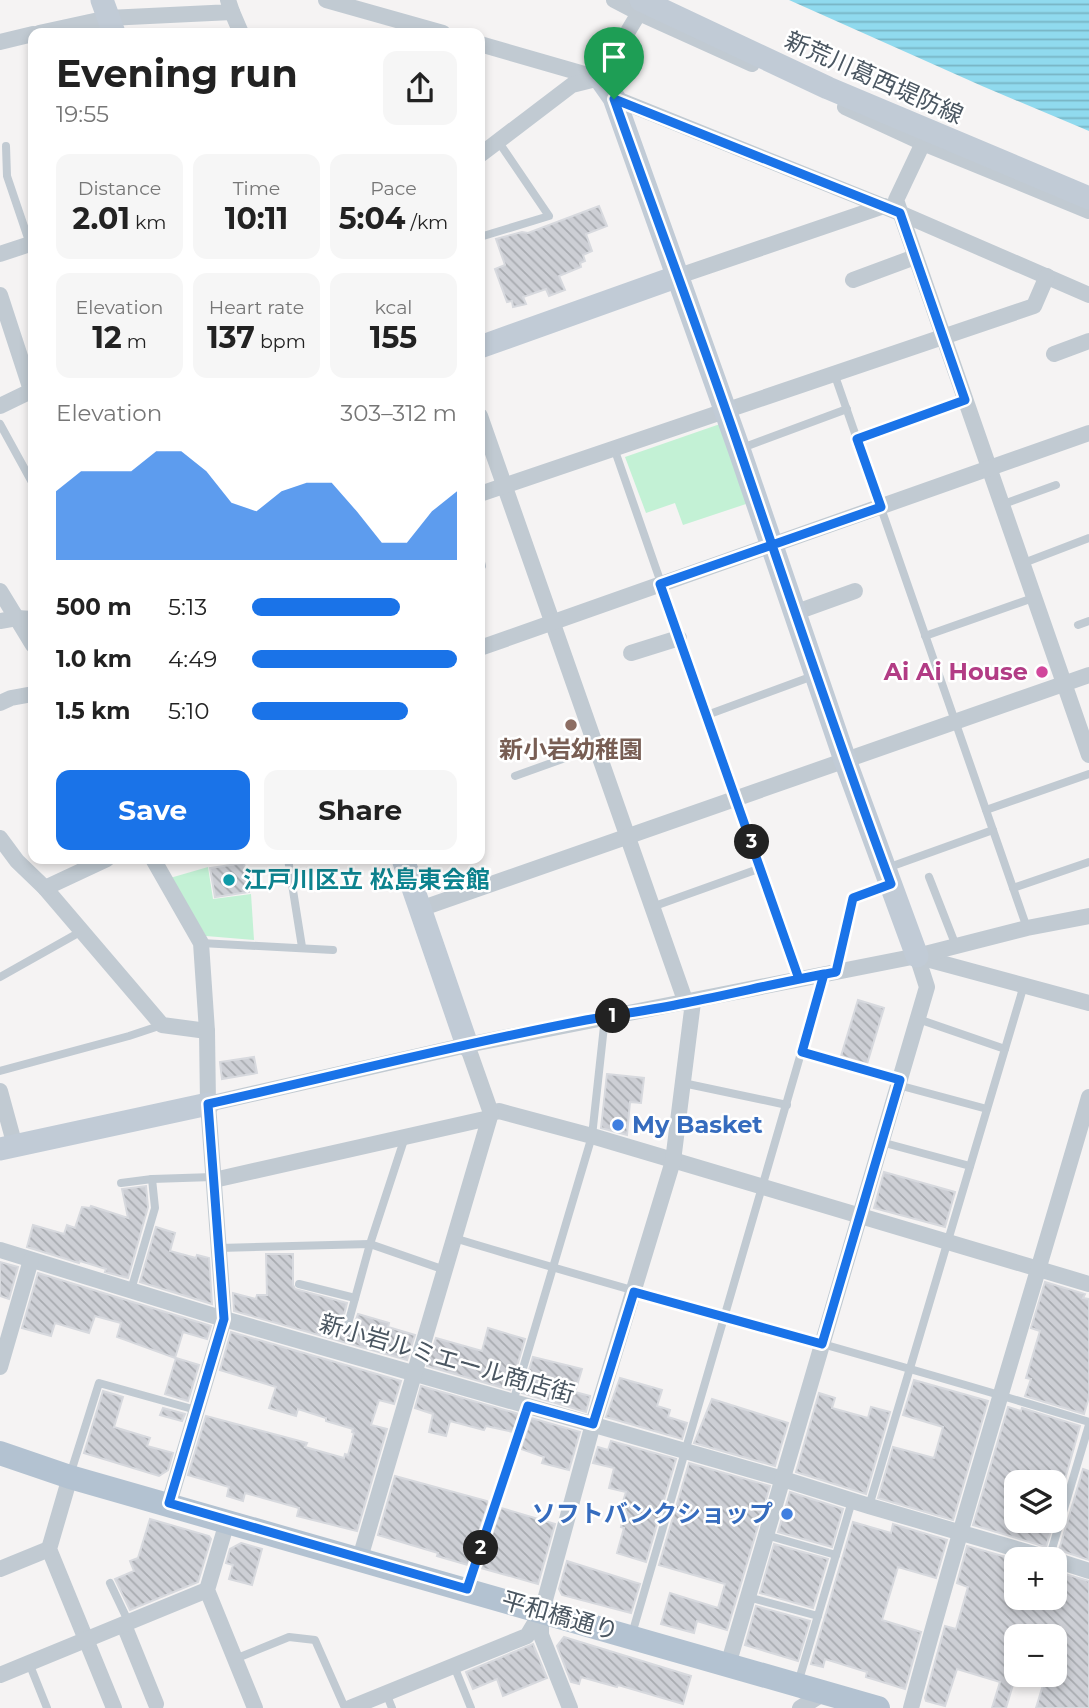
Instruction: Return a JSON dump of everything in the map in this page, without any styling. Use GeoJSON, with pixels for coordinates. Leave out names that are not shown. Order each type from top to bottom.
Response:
{"type":"FeatureCollection","features":[{"type":"Feature","properties":{"kind":"main road","name":"平和橋通り"},"geometry":{"type":"LineString","coordinates":[[0,1453],[70,1477],[169,1503],[728,1665],[799,1697],[878,1708]]}},
{"type":"Feature","properties":{"kind":"street"},"geometry":{"type":"LineString","coordinates":[[326,0],[425,28]]}},
{"type":"Feature","properties":{"kind":"street"},"geometry":{"type":"LineString","coordinates":[[614,0],[640,7],[923,143],[980,159],[1089,211]]}},
{"type":"Feature","properties":{"kind":"street"},"geometry":{"type":"LineString","coordinates":[[61,28],[108,17],[230,6],[239,28]]}},
{"type":"Feature","properties":{"kind":"street"},"geometry":{"type":"LineString","coordinates":[[485,150],[572,85],[600,78],[640,7]]}},
{"type":"Feature","properties":{"kind":"street","name":"新荒川葛西堤防線"},"geometry":{"type":"LineString","coordinates":[[640,7],[828,88],[980,159],[1089,198]]}},
{"type":"Feature","properties":{"kind":"street"},"geometry":{"type":"LineString","coordinates":[[0,42],[28,35]]}},
{"type":"Feature","properties":{"kind":"street"},"geometry":{"type":"LineString","coordinates":[[485,45],[600,78],[614,99],[739,449],[845,760],[928,987],[728,1665]]}},
{"type":"Feature","properties":{"kind":"street"},"geometry":{"type":"LineString","coordinates":[[614,99],[884,206],[1089,295]]}},
{"type":"Feature","properties":{"kind":"street"},"geometry":{"type":"LineString","coordinates":[[923,143],[896,200],[1089,755]]}},
{"type":"Feature","properties":{"kind":"street"},"geometry":{"type":"LineString","coordinates":[[485,345],[884,206]]}},
{"type":"Feature","properties":{"kind":"street"},"geometry":{"type":"LineString","coordinates":[[0,254],[28,245]]}},
{"type":"Feature","properties":{"kind":"street"},"geometry":{"type":"LineString","coordinates":[[853,280],[915,257]]}},
{"type":"Feature","properties":{"kind":"street"},"geometry":{"type":"LineString","coordinates":[[485,492],[1034,306],[1048,276]]}},
{"type":"Feature","properties":{"kind":"street"},"geometry":{"type":"LineString","coordinates":[[0,295],[28,378]]}},
{"type":"Feature","properties":{"kind":"street"},"geometry":{"type":"LineString","coordinates":[[1054,354],[1089,341]]}},
{"type":"Feature","properties":{"kind":"street"},"geometry":{"type":"LineString","coordinates":[[0,406],[28,392]]}},
{"type":"Feature","properties":{"kind":"street"},"geometry":{"type":"LineString","coordinates":[[485,431],[652,907],[690,1002],[673,1161],[593,1424],[542,1611],[541,1635],[568,1707]]}},
{"type":"Feature","properties":{"kind":"street"},"geometry":{"type":"LineString","coordinates":[[485,646],[1089,433]]}},
{"type":"Feature","properties":{"kind":"street"},"geometry":{"type":"LineString","coordinates":[[0,591],[25,618]]}},
{"type":"Feature","properties":{"kind":"street"},"geometry":{"type":"LineString","coordinates":[[794,613],[855,591]]}},
{"type":"Feature","properties":{"kind":"street"},"geometry":{"type":"LineString","coordinates":[[0,621],[25,618]]}},
{"type":"Feature","properties":{"kind":"street"},"geometry":{"type":"LineString","coordinates":[[631,653],[679,638]]}},
{"type":"Feature","properties":{"kind":"street"},"geometry":{"type":"LineString","coordinates":[[420,909],[1089,675]]}},
{"type":"Feature","properties":{"kind":"street"},"geometry":{"type":"LineString","coordinates":[[0,703],[28,696]]}},
{"type":"Feature","properties":{"kind":"street"},"geometry":{"type":"LineString","coordinates":[[0,838],[17,861],[45,888],[80,932],[162,1024],[207,1031]]}},
{"type":"Feature","properties":{"kind":"street"},"geometry":{"type":"LineString","coordinates":[[45,888],[96,864]]}},
{"type":"Feature","properties":{"kind":"street"},"geometry":{"type":"LineString","coordinates":[[156,864],[201,943],[207,1031],[208,1104],[224,1319],[169,1503]]}},
{"type":"Feature","properties":{"kind":"street"},"geometry":{"type":"LineString","coordinates":[[360,1558],[490,1115],[405,864]]}},
{"type":"Feature","properties":{"kind":"street"},"geometry":{"type":"LineString","coordinates":[[0,1091],[8,1147],[467,1045],[917,956],[1027,928],[1089,916]]}},
{"type":"Feature","properties":{"kind":"street"},"geometry":{"type":"LineString","coordinates":[[917,956],[1089,1003]]}},
{"type":"Feature","properties":{"kind":"street"},"geometry":{"type":"LineString","coordinates":[[911,1708],[958,1532],[1039,1269],[1082,1144],[1089,1097]]}},
{"type":"Feature","properties":{"kind":"street"},"geometry":{"type":"LineString","coordinates":[[214,1179],[405,1137],[499,1111],[592,1136],[1089,1284]]}},
{"type":"Feature","properties":{"kind":"street","name":"新小岩ルミエール商店街"},"geometry":{"type":"LineString","coordinates":[[0,1250],[224,1319],[1010,1547]]}},
{"type":"Feature","properties":{"kind":"street"},"geometry":{"type":"LineString","coordinates":[[0,1367],[5,1330],[31,1260]]}},
{"type":"Feature","properties":{"kind":"street"},"geometry":{"type":"LineString","coordinates":[[70,1477],[49,1549],[114,1708]]}},
{"type":"Feature","properties":{"kind":"street"},"geometry":{"type":"LineString","coordinates":[[228,1521],[208,1590],[255,1708]]}},
{"type":"Feature","properties":{"kind":"street"},"geometry":{"type":"LineString","coordinates":[[0,1569],[49,1549]]}},
{"type":"Feature","properties":{"kind":"street","name":"新小岩ルミエール商店街"},"geometry":{"type":"LineString","coordinates":[[1067,1564],[1089,1571]]}},
{"type":"Feature","properties":{"kind":"street"},"geometry":{"type":"LineString","coordinates":[[0,1675],[208,1590]]}},
{"type":"Feature","properties":{"kind":"street"},"geometry":{"type":"LineString","coordinates":[[348,1708],[389,1701],[454,1666],[527,1636],[542,1611]]}},
{"type":"Feature","properties":{"kind":"street"},"geometry":{"type":"LineString","coordinates":[[126,1624],[156,1704]]}},
{"type":"Feature","properties":{"kind":"lane"},"geometry":{"type":"LineString","coordinates":[[485,235],[549,216],[498,141]]}},
{"type":"Feature","properties":{"kind":"lane"},"geometry":{"type":"LineString","coordinates":[[6,146],[7,176],[28,233]]}},
{"type":"Feature","properties":{"kind":"lane"},"geometry":{"type":"LineString","coordinates":[[834,373],[1027,928]]}},
{"type":"Feature","properties":{"kind":"lane"},"geometry":{"type":"LineString","coordinates":[[857,439],[965,400]]}},
{"type":"Feature","properties":{"kind":"lane"},"geometry":{"type":"LineString","coordinates":[[739,449],[846,409]]}},
{"type":"Feature","properties":{"kind":"lane"},"geometry":{"type":"LineString","coordinates":[[0,424],[28,475]]}},
{"type":"Feature","properties":{"kind":"lane"},"geometry":{"type":"LineString","coordinates":[[614,448],[799,979]]}},
{"type":"Feature","properties":{"kind":"lane"},"geometry":{"type":"LineString","coordinates":[[1002,505],[1056,485]]}},
{"type":"Feature","properties":{"kind":"lane"},"geometry":{"type":"LineString","coordinates":[[1021,564],[1089,538]]}},
{"type":"Feature","properties":{"kind":"lane"},"geometry":{"type":"LineString","coordinates":[[925,636],[1033,598]]}},
{"type":"Feature","properties":{"kind":"lane"},"geometry":{"type":"LineString","coordinates":[[1078,625],[1089,621]]}},
{"type":"Feature","properties":{"kind":"lane"},"geometry":{"type":"LineString","coordinates":[[707,715],[816,675]]}},
{"type":"Feature","properties":{"kind":"lane"},"geometry":{"type":"LineString","coordinates":[[515,776],[596,747]]}},
{"type":"Feature","properties":{"kind":"lane"},"geometry":{"type":"LineString","coordinates":[[986,810],[1089,774]]}},
{"type":"Feature","properties":{"kind":"lane"},"geometry":{"type":"LineString","coordinates":[[631,1637],[802,1052],[853,898],[888,876],[993,830]]}},
{"type":"Feature","properties":{"kind":"lane"},"geometry":{"type":"LineString","coordinates":[[1013,888],[1089,862]]}},
{"type":"Feature","properties":{"kind":"lane"},"geometry":{"type":"LineString","coordinates":[[289,864],[302,947]]}},
{"type":"Feature","properties":{"kind":"lane"},"geometry":{"type":"LineString","coordinates":[[652,907],[761,868]]}},
{"type":"Feature","properties":{"kind":"lane"},"geometry":{"type":"LineString","coordinates":[[929,877],[956,946]]}},
{"type":"Feature","properties":{"kind":"lane"},"geometry":{"type":"LineString","coordinates":[[0,977],[80,932]]}},
{"type":"Feature","properties":{"kind":"lane"},"geometry":{"type":"LineString","coordinates":[[201,943],[333,950]]}},
{"type":"Feature","properties":{"kind":"lane"},"geometry":{"type":"LineString","coordinates":[[869,1507],[1024,985]]}},
{"type":"Feature","properties":{"kind":"lane"},"geometry":{"type":"LineString","coordinates":[[467,1589],[521,1404],[553,1268],[592,1136],[605,1017]]}},
{"type":"Feature","properties":{"kind":"lane"},"geometry":{"type":"LineString","coordinates":[[918,1019],[1004,1049]]}},
{"type":"Feature","properties":{"kind":"lane"},"geometry":{"type":"LineString","coordinates":[[0,1071],[129,1036],[162,1024]]}},
{"type":"Feature","properties":{"kind":"lane"},"geometry":{"type":"LineString","coordinates":[[802,1052],[986,1110]]}},
{"type":"Feature","properties":{"kind":"lane"},"geometry":{"type":"LineString","coordinates":[[683,1083],[787,1105]]}},
{"type":"Feature","properties":{"kind":"lane"},"geometry":{"type":"LineString","coordinates":[[348,1324],[370,1244],[405,1137]]}},
{"type":"Feature","properties":{"kind":"lane"},"geometry":{"type":"LineString","coordinates":[[881,1142],[970,1166]]}},
{"type":"Feature","properties":{"kind":"lane"},"geometry":{"type":"LineString","coordinates":[[131,1290],[155,1208],[152,1179]]}},
{"type":"Feature","properties":{"kind":"lane"},"geometry":{"type":"LineString","coordinates":[[121,1183],[152,1179],[214,1179]]}},
{"type":"Feature","properties":{"kind":"lane"},"geometry":{"type":"LineString","coordinates":[[454,1238],[634,1292],[1002,1395],[1089,1424],[1055,1547]]}},
{"type":"Feature","properties":{"kind":"lane"},"geometry":{"type":"LineString","coordinates":[[219,1248],[370,1244],[445,1270]]}},
{"type":"Feature","properties":{"kind":"lane"},"geometry":{"type":"LineString","coordinates":[[299,1284],[355,1298]]}},
{"type":"Feature","properties":{"kind":"lane"},"geometry":{"type":"LineString","coordinates":[[70,1477],[99,1384],[196,1410]]}},
{"type":"Feature","properties":{"kind":"lane"},"geometry":{"type":"LineString","coordinates":[[799,1697],[818,1616],[852,1501]]}},
{"type":"Feature","properties":{"kind":"lane"},"geometry":{"type":"LineString","coordinates":[[766,1535],[836,1555]]}},
{"type":"Feature","properties":{"kind":"lane"},"geometry":{"type":"LineString","coordinates":[[110,1583],[126,1624]]}},
{"type":"Feature","properties":{"kind":"lane"},"geometry":{"type":"LineString","coordinates":[[748,1597],[818,1616]]}},
{"type":"Feature","properties":{"kind":"lane"},"geometry":{"type":"LineString","coordinates":[[235,1659],[289,1637],[316,1640],[348,1708]]}},
{"type":"Feature","properties":{"kind":"lane"},"geometry":{"type":"LineString","coordinates":[[29,1663],[47,1708]]}},
{"type":"Feature","properties":{"kind":"lane"},"geometry":{"type":"LineString","coordinates":[[454,1666],[471,1708]]}},
{"type":"Feature","properties":{"kind":"green space"},"geometry":{"type":"Polygon","coordinates":[[[720,424],[749,503],[683,525],[675,503],[646,513],[625,457],[720,424]]]}},
{"type":"Feature","properties":{"kind":"green space"},"geometry":{"type":"Polygon","coordinates":[[[208,867],[213,899],[251,894],[254,940],[206,936],[170,878],[208,867]]]}},
{"type":"Feature","properties":{"kind":"water"},"geometry":{"type":"Polygon","coordinates":[[[789,0],[1089,0],[1089,131],[982,86],[789,0]]]}},
{"type":"Feature","properties":{"kind":"building"},"geometry":{"type":"Polygon","coordinates":[[[599,206],[607,226],[586,234],[592,251],[583,255],[585,261],[580,263],[581,267],[559,276],[565,290],[549,296],[546,289],[523,297],[526,304],[513,307],[512,301],[507,302],[495,269],[505,265],[496,239],[528,233],[599,206]]]}},
{"type":"Feature","properties":{"kind":"building","name":"江戸川区立 松島東会館"},"geometry":{"type":"Polygon","coordinates":[[[244,864],[249,892],[215,897],[210,868],[244,864]]]}},
{"type":"Feature","properties":{"kind":"building"},"geometry":{"type":"Polygon","coordinates":[[[858,1000],[884,1008],[867,1064],[841,1056],[858,1000]]]}},
{"type":"Feature","properties":{"kind":"building"},"geometry":{"type":"Polygon","coordinates":[[[254,1057],[257,1073],[222,1079],[220,1062],[254,1057]]]}},
{"type":"Feature","properties":{"kind":"building"},"geometry":{"type":"Polygon","coordinates":[[[607,1074],[644,1078],[641,1103],[630,1102],[627,1135],[601,1128],[607,1074]]]}},
{"type":"Feature","properties":{"kind":"building"},"geometry":{"type":"Polygon","coordinates":[[[884,1172],[955,1192],[945,1227],[874,1208],[884,1172]]]}},
{"type":"Feature","properties":{"kind":"building"},"geometry":{"type":"Polygon","coordinates":[[[146,1186],[148,1207],[128,1278],[80,1261],[79,1263],[27,1247],[33,1225],[64,1234],[67,1225],[75,1228],[82,1207],[91,1206],[128,1218],[122,1189],[146,1186]]]}},
{"type":"Feature","properties":{"kind":"building"},"geometry":{"type":"Polygon","coordinates":[[[156,1227],[175,1233],[170,1251],[196,1258],[197,1255],[209,1258],[212,1304],[140,1282],[156,1227]]]}},
{"type":"Feature","properties":{"kind":"building"},"geometry":{"type":"Polygon","coordinates":[[[266,1254],[293,1254],[295,1289],[347,1303],[342,1323],[346,1330],[353,1328],[358,1314],[389,1323],[388,1327],[415,1335],[407,1360],[234,1311],[233,1293],[256,1299],[257,1295],[267,1295],[266,1254]]]}},
{"type":"Feature","properties":{"kind":"building"},"geometry":{"type":"Polygon","coordinates":[[[0,1262],[18,1267],[9,1299],[0,1296],[0,1262]]]}},
{"type":"Feature","properties":{"kind":"building"},"geometry":{"type":"Polygon","coordinates":[[[38,1273],[211,1326],[207,1339],[183,1332],[175,1358],[117,1337],[121,1323],[95,1316],[89,1333],[55,1323],[51,1336],[22,1328],[38,1273]]]}},
{"type":"Feature","properties":{"kind":"building"},"geometry":{"type":"Polygon","coordinates":[[[1045,1282],[1085,1294],[1083,1298],[1089,1299],[1089,1397],[1084,1414],[1025,1396],[1031,1379],[1026,1378],[1040,1331],[1031,1328],[1045,1282]]]}},
{"type":"Feature","properties":{"kind":"building"},"geometry":{"type":"Polygon","coordinates":[[[488,1328],[525,1339],[510,1390],[427,1366],[436,1338],[482,1351],[488,1328]]]}},
{"type":"Feature","properties":{"kind":"building"},"geometry":{"type":"Polygon","coordinates":[[[231,1332],[401,1381],[394,1404],[379,1400],[371,1425],[387,1429],[357,1531],[297,1516],[299,1508],[245,1493],[243,1501],[227,1496],[229,1487],[188,1475],[206,1416],[307,1443],[305,1447],[344,1458],[345,1454],[348,1455],[353,1429],[298,1409],[296,1416],[269,1408],[276,1387],[220,1370],[231,1332]]]}},
{"type":"Feature","properties":{"kind":"building"},"geometry":{"type":"Polygon","coordinates":[[[533,1357],[582,1369],[575,1392],[590,1396],[586,1412],[522,1393],[533,1357]]]}},
{"type":"Feature","properties":{"kind":"building"},"geometry":{"type":"Polygon","coordinates":[[[176,1358],[199,1365],[188,1401],[165,1394],[176,1358]]]}},
{"type":"Feature","properties":{"kind":"building"},"geometry":{"type":"Polygon","coordinates":[[[620,1378],[662,1390],[657,1406],[670,1410],[668,1417],[687,1423],[682,1439],[606,1417],[620,1378]]]}},
{"type":"Feature","properties":{"kind":"building"},"geometry":{"type":"Polygon","coordinates":[[[914,1380],[988,1401],[953,1520],[878,1498],[893,1447],[934,1458],[943,1427],[903,1415],[914,1380]]]}},
{"type":"Feature","properties":{"kind":"building"},"geometry":{"type":"Polygon","coordinates":[[[421,1386],[519,1414],[513,1432],[486,1426],[484,1430],[450,1421],[446,1436],[429,1432],[433,1414],[415,1408],[421,1386]]]}},
{"type":"Feature","properties":{"kind":"building"},"geometry":{"type":"Polygon","coordinates":[[[103,1391],[123,1397],[114,1427],[150,1438],[147,1446],[173,1453],[168,1470],[159,1476],[84,1453],[103,1391]]]}},
{"type":"Feature","properties":{"kind":"building"},"geometry":{"type":"Polygon","coordinates":[[[819,1393],[835,1398],[832,1408],[868,1418],[871,1407],[890,1412],[866,1494],[796,1472],[819,1393]]]}},
{"type":"Feature","properties":{"kind":"building"},"geometry":{"type":"Polygon","coordinates":[[[712,1399],[788,1423],[775,1466],[694,1443],[712,1399]]]}},
{"type":"Feature","properties":{"kind":"building"},"geometry":{"type":"Polygon","coordinates":[[[1008,1407],[1021,1411],[1022,1408],[1080,1426],[1067,1472],[1067,1470],[1004,1470],[1004,1533],[1050,1533],[1046,1547],[973,1525],[1008,1407]]]}},
{"type":"Feature","properties":{"kind":"building"},"geometry":{"type":"Polygon","coordinates":[[[163,1408],[185,1414],[182,1421],[160,1415],[163,1408]]]}},
{"type":"Feature","properties":{"kind":"building"},"geometry":{"type":"Polygon","coordinates":[[[531,1418],[580,1432],[569,1470],[542,1463],[544,1457],[521,1449],[531,1418]]]}},
{"type":"Feature","properties":{"kind":"building"},"geometry":{"type":"Polygon","coordinates":[[[611,1441],[676,1459],[646,1562],[617,1553],[624,1528],[621,1527],[626,1510],[621,1508],[626,1492],[609,1488],[614,1468],[593,1463],[598,1447],[608,1450],[611,1441]]]}},
{"type":"Feature","properties":{"kind":"building"},"geometry":{"type":"Polygon","coordinates":[[[689,1463],[770,1486],[727,1630],[697,1621],[694,1633],[661,1624],[670,1593],[718,1608],[725,1584],[659,1565],[689,1463]]]}},
{"type":"Feature","properties":{"kind":"building"},"geometry":{"type":"Polygon","coordinates":[[[1083,1469],[1089,1471],[1089,1560],[1067,1553],[1067,1547],[1060,1547],[1064,1533],[1067,1533],[1067,1523],[1083,1469]]]}},
{"type":"Feature","properties":{"kind":"building"},"geometry":{"type":"Polygon","coordinates":[[[395,1476],[487,1501],[468,1565],[378,1535],[395,1476]]]}},
{"type":"Feature","properties":{"kind":"building"},"geometry":{"type":"Polygon","coordinates":[[[790,1492],[843,1509],[832,1547],[778,1532],[790,1492]]]}},
{"type":"Feature","properties":{"kind":"building"},"geometry":{"type":"Polygon","coordinates":[[[501,1508],[555,1524],[538,1584],[481,1568],[501,1508]]]}},
{"type":"Feature","properties":{"kind":"building"},"geometry":{"type":"Polygon","coordinates":[[[150,1519],[209,1536],[211,1539],[198,1582],[130,1610],[115,1579],[134,1571],[130,1561],[138,1558],[150,1519]]]}},
{"type":"Feature","properties":{"kind":"building"},"geometry":{"type":"Polygon","coordinates":[[[853,1522],[891,1533],[893,1524],[947,1540],[936,1578],[898,1567],[882,1620],[921,1632],[905,1689],[866,1677],[867,1672],[825,1659],[823,1667],[811,1664],[853,1522]]]}},
{"type":"Feature","properties":{"kind":"building"},"geometry":{"type":"Polygon","coordinates":[[[241,1543],[262,1549],[252,1585],[229,1579],[233,1565],[226,1563],[230,1549],[241,1543]]]}},
{"type":"Feature","properties":{"kind":"building"},"geometry":{"type":"Polygon","coordinates":[[[774,1544],[828,1559],[813,1608],[760,1593],[774,1544]]]}},
{"type":"Feature","properties":{"kind":"building"},"geometry":{"type":"Polygon","coordinates":[[[967,1546],[1004,1556],[1004,1610],[1067,1610],[1067,1575],[1089,1581],[1089,1708],[1036,1708],[1042,1687],[1067,1687],[1067,1624],[1004,1624],[1004,1687],[1012,1687],[1006,1708],[992,1708],[1000,1682],[957,1669],[945,1706],[926,1701],[945,1626],[956,1629],[968,1587],[957,1583],[967,1546]]]}},
{"type":"Feature","properties":{"kind":"building"},"geometry":{"type":"Polygon","coordinates":[[[567,1561],[640,1584],[631,1613],[562,1595],[559,1589],[567,1561]]]}},
{"type":"Feature","properties":{"kind":"building"},"geometry":{"type":"Polygon","coordinates":[[[756,1606],[810,1621],[798,1661],[745,1645],[756,1606]]]}},
{"type":"Feature","properties":{"kind":"building"},"geometry":{"type":"Polygon","coordinates":[[[564,1637],[691,1676],[683,1704],[581,1677],[579,1684],[571,1682],[557,1646],[564,1637]]]}},
{"type":"Feature","properties":{"kind":"building"},"geometry":{"type":"Polygon","coordinates":[[[533,1644],[547,1678],[503,1696],[497,1679],[473,1689],[466,1672],[533,1644]]]}},
{"type":"Feature","properties":{"kind":"place","name":"Ai Ai House"},"geometry":{"type":"Point","coordinates":[1042,672]}},
{"type":"Feature","properties":{"kind":"place","name":"新小岩幼稚園"},"geometry":{"type":"Point","coordinates":[571,725]}},
{"type":"Feature","properties":{"kind":"place","name":"江戸川区立 松島東会館"},"geometry":{"type":"Point","coordinates":[229,880]}},
{"type":"Feature","properties":{"kind":"place","name":"My Basket"},"geometry":{"type":"Point","coordinates":[618,1125]}},
{"type":"Feature","properties":{"kind":"place","name":"ソフトバンクショップ"},"geometry":{"type":"Point","coordinates":[787,1514]}},
{"type":"Feature","properties":{"kind":"route"},"geometry":{"type":"LineString","coordinates":[[614,99],[739,449],[771,545],[845,760],[891,884],[853,898],[836,972],[824,974],[799,979],[686,1003],[467,1045],[208,1104],[224,1319],[169,1503],[467,1589],[528,1406],[593,1424],[634,1292],[822,1344],[900,1080],[802,1052],[824,974],[799,979],[660,584],[771,545],[881,507],[857,439],[965,400],[900,213],[614,99]]}}]}
